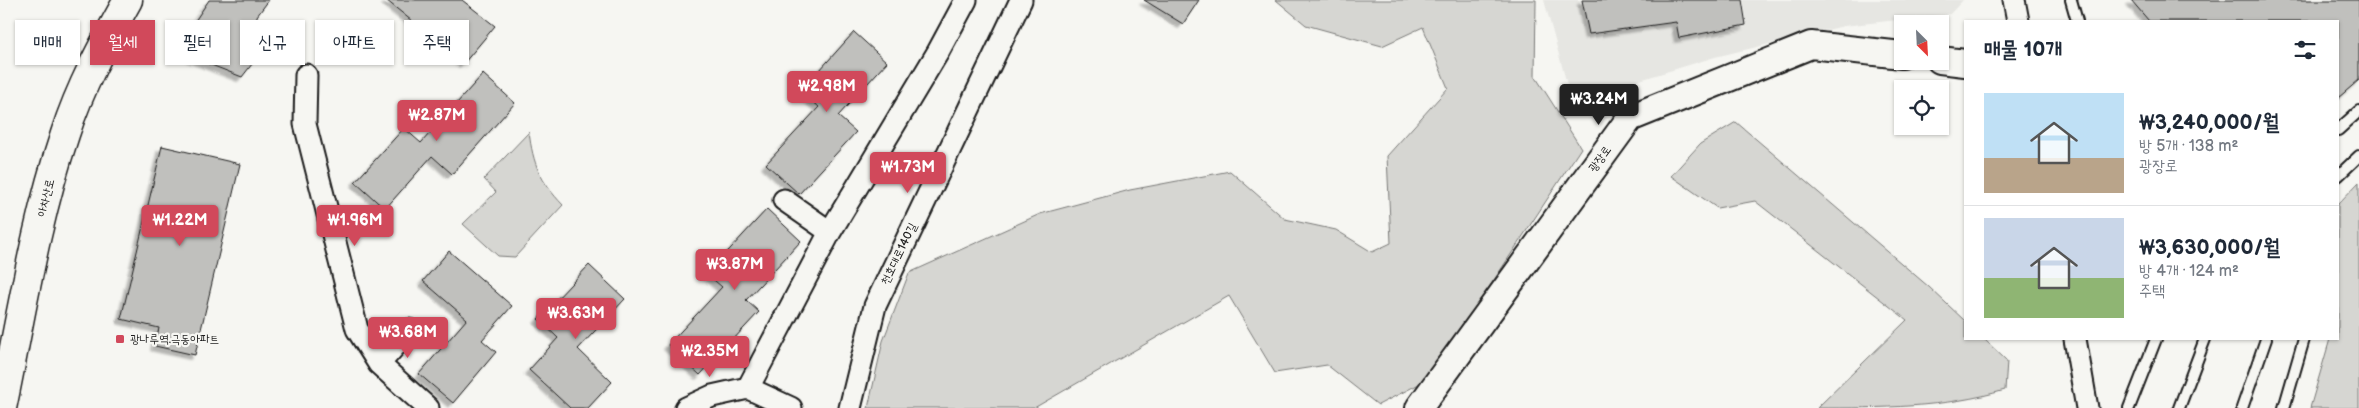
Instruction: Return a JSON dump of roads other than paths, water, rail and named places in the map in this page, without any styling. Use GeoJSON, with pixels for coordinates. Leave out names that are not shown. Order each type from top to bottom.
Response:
{"type":"FeatureCollection","features":[{"type":"Feature","properties":{"kind":"main road","name":"아차산로"},"geometry":{"type":"LineString","coordinates":[[2,408],[46,196],[65,133],[94,61],[128,0]]}},
{"type":"Feature","properties":{"kind":"street"},"geometry":{"type":"LineString","coordinates":[[748,388],[830,232],[938,52],[966,0]]}},
{"type":"Feature","properties":{"kind":"street","name":"천호대로140길"},"geometry":{"type":"LineString","coordinates":[[850,408],[875,306],[1021,0]]}},
{"type":"Feature","properties":{"kind":"street"},"geometry":{"type":"LineString","coordinates":[[2014,0],[2018,20]]}},
{"type":"Feature","properties":{"kind":"street","name":"광장로"},"geometry":{"type":"LineString","coordinates":[[1419,408],[1630,118],[1812,45],[1894,55]]}},
{"type":"Feature","properties":{"kind":"street"},"geometry":{"type":"LineString","coordinates":[[1949,61],[1964,62]]}},
{"type":"Feature","properties":{"kind":"street"},"geometry":{"type":"LineString","coordinates":[[306,75],[305,124],[357,329],[379,364],[428,408]]}},
{"type":"Feature","properties":{"kind":"street"},"geometry":{"type":"LineString","coordinates":[[784,200],[830,232]]}},
{"type":"Feature","properties":{"kind":"street"},"geometry":{"type":"LineString","coordinates":[[379,364],[409,330]]}},
{"type":"Feature","properties":{"kind":"street"},"geometry":{"type":"LineString","coordinates":[[2075,340],[2087,408]]}},
{"type":"Feature","properties":{"kind":"street"},"geometry":{"type":"LineString","coordinates":[[686,408],[712,396],[748,388],[791,408]]}},
{"type":"Feature","properties":{"kind":"lane"},"geometry":{"type":"LineString","coordinates":[[2071,0],[2077,20]]}},
{"type":"Feature","properties":{"kind":"lane"},"geometry":{"type":"LineString","coordinates":[[2339,129],[2359,111]]}},
{"type":"Feature","properties":{"kind":"lane"},"geometry":{"type":"LineString","coordinates":[[2339,175],[2359,156]]}},
{"type":"Feature","properties":{"kind":"lane"},"geometry":{"type":"LineString","coordinates":[[2129,408],[2156,340]]}},
{"type":"Feature","properties":{"kind":"lane"},"geometry":{"type":"LineString","coordinates":[[2180,408],[2205,340]]}},
{"type":"Feature","properties":{"kind":"lane"},"geometry":{"type":"LineString","coordinates":[[2242,408],[2266,340]]}},
{"type":"Feature","properties":{"kind":"lane"},"geometry":{"type":"LineString","coordinates":[[2284,408],[2304,340]]}},
{"type":"Feature","properties":{"kind":"place","name":"광나루역.극동아파트"},"geometry":{"type":"Point","coordinates":[120,339]}}]}
